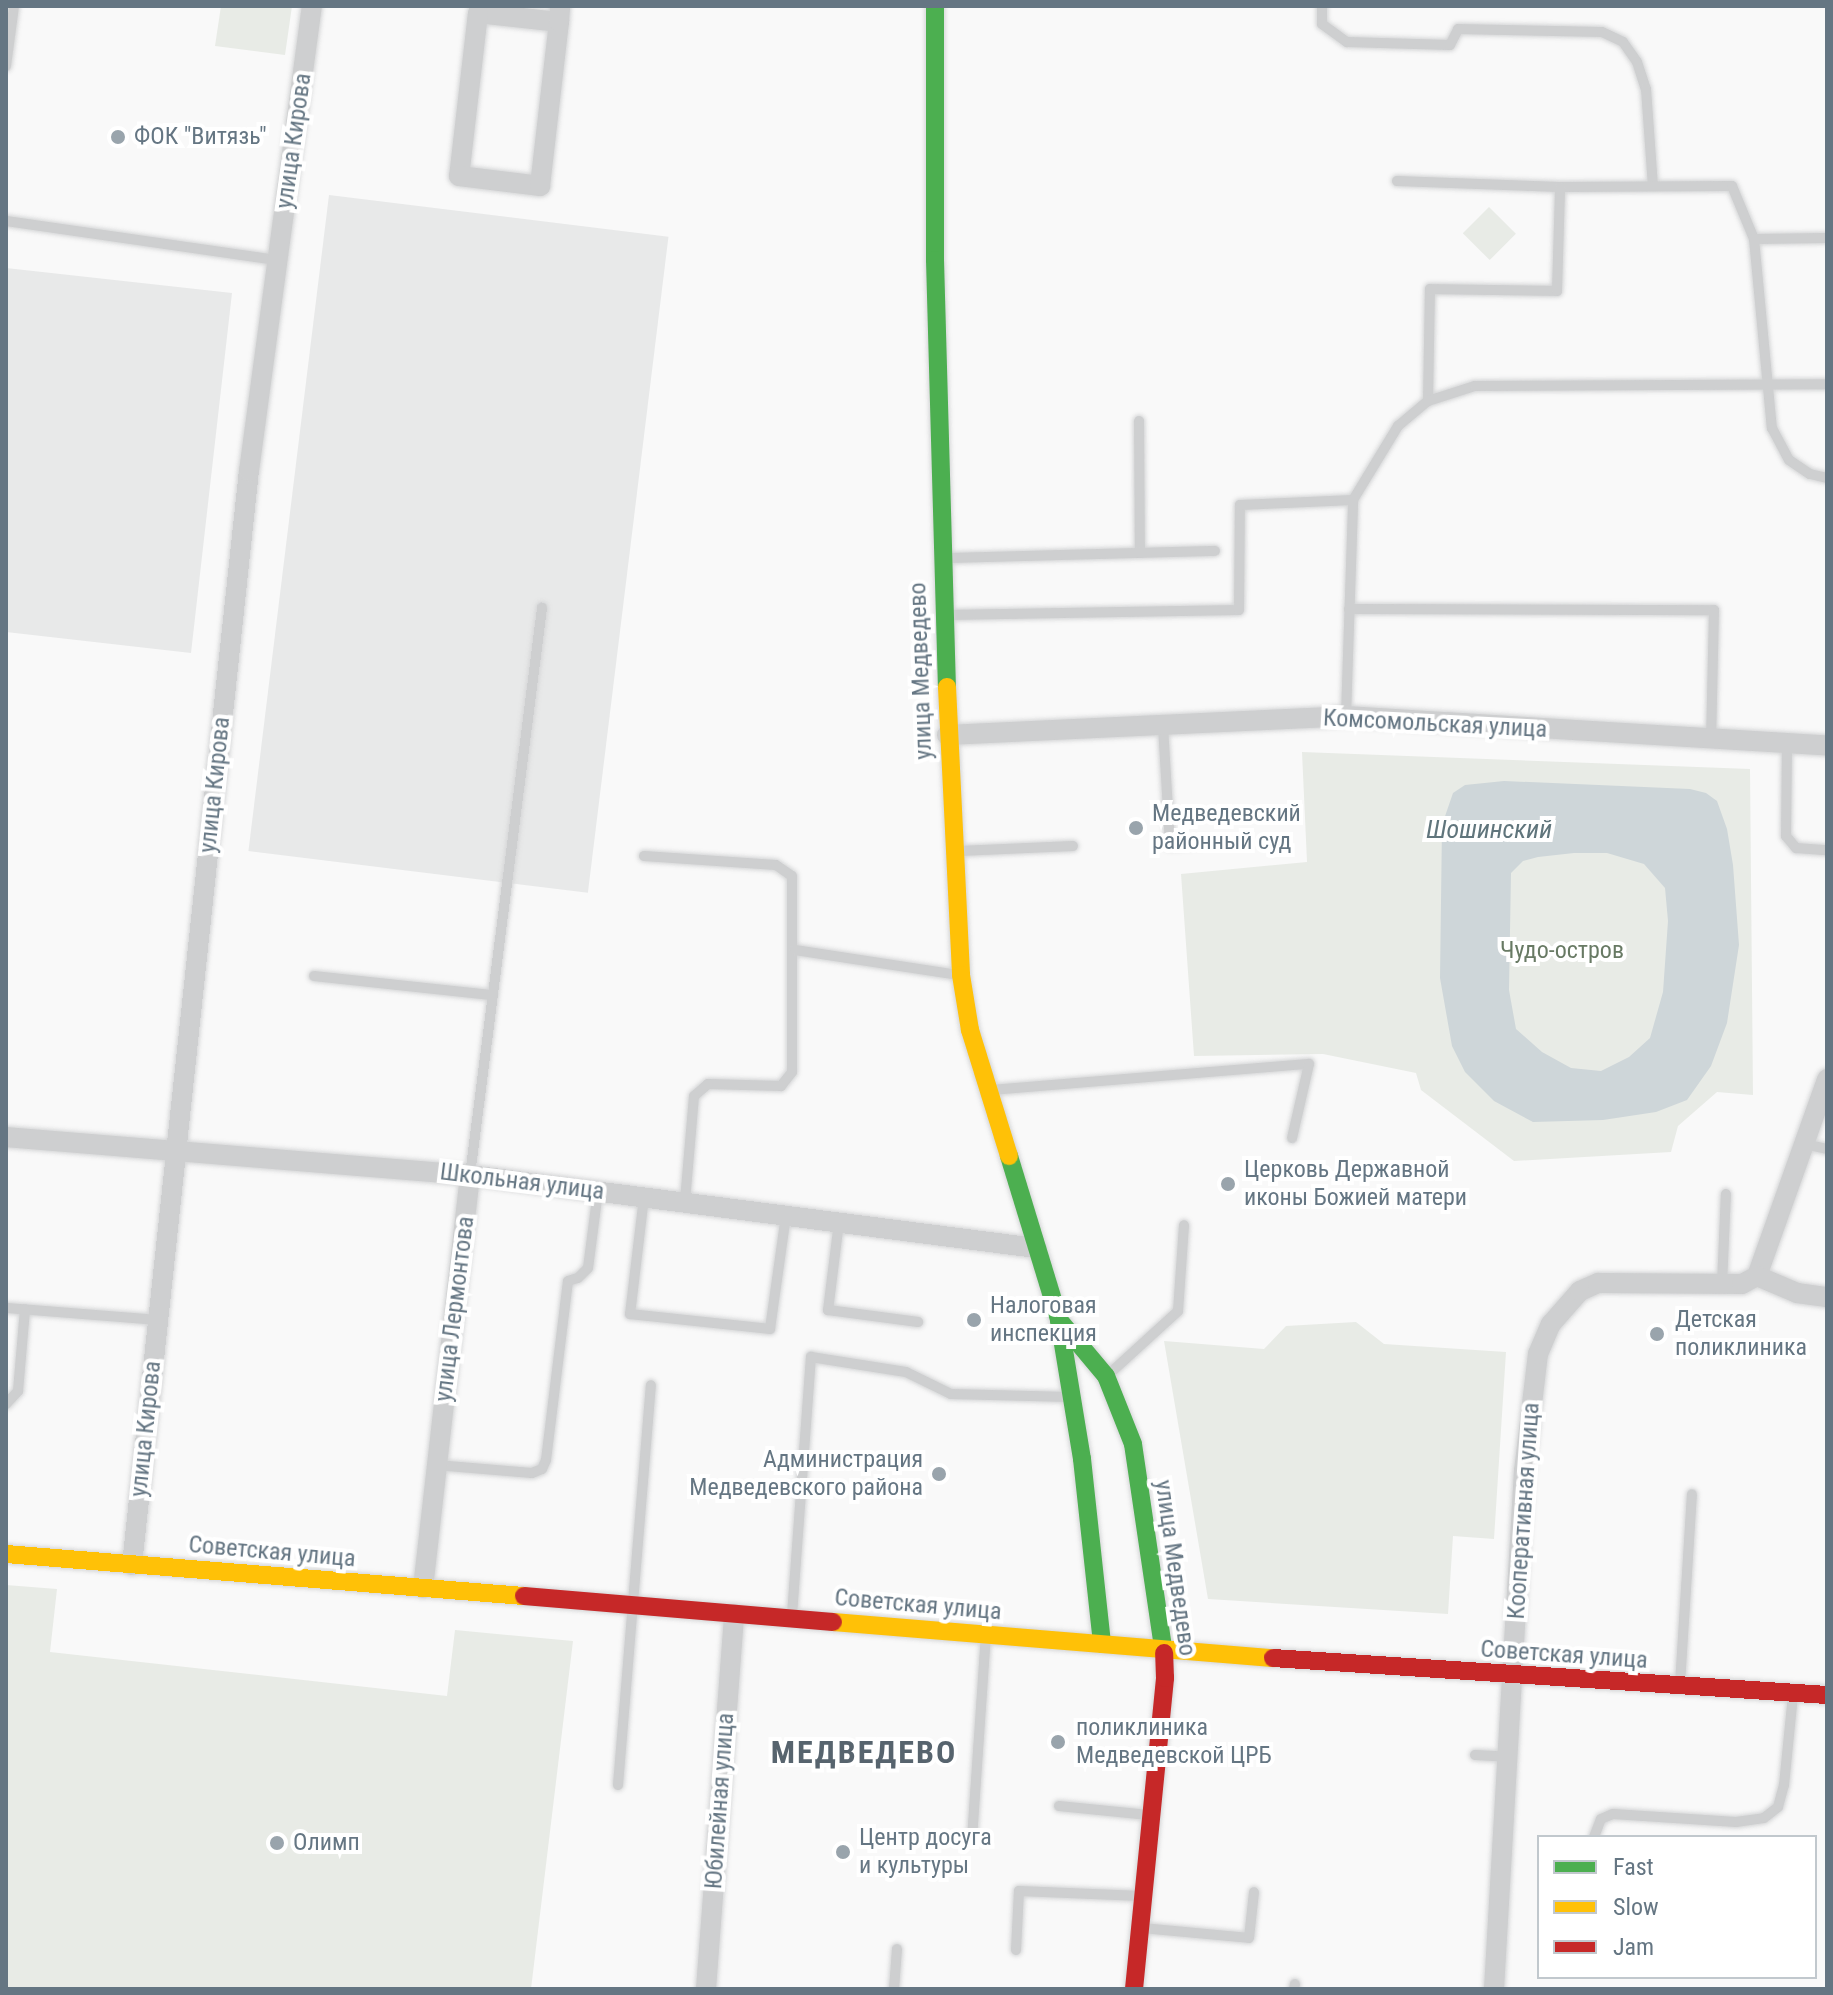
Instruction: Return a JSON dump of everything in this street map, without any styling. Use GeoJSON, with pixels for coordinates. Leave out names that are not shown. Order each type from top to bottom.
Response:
{"type":"FeatureCollection","features":[{"type":"Feature","properties":{"kind":"street","name":"улица Кирова"},"geometry":{"type":"LineString","coordinates":[[132,1565],[249,471],[312,6]]}},
{"type":"Feature","properties":{"kind":"street","name":"улица Медведево"},"geometry":{"type":"LineString","coordinates":[[935,6],[935,260],[941,558],[947,735],[961,975],[970,1030],[1059,1320],[1082,1459],[1102,1644]]}},
{"type":"Feature","properties":{"kind":"street"},"geometry":{"type":"LineString","coordinates":[[478,13],[559,14],[540,186],[459,176],[478,13]]}},
{"type":"Feature","properties":{"kind":"street","name":"Комсомольская улица"},"geometry":{"type":"LineString","coordinates":[[947,735],[1346,716],[1827,745]]}},
{"type":"Feature","properties":{"kind":"street"},"geometry":{"type":"LineString","coordinates":[[1722,1284],[1742,1284],[1757,1276],[1827,1079]]}},
{"type":"Feature","properties":{"kind":"street","name":"Школьная улица"},"geometry":{"type":"LineString","coordinates":[[6,1137],[470,1175],[1036,1248]]}},
{"type":"Feature","properties":{"kind":"street","name":"улица Лермонтова"},"geometry":{"type":"LineString","coordinates":[[423,1588],[470,1175]]}},
{"type":"Feature","properties":{"kind":"street"},"geometry":{"type":"LineString","coordinates":[[1757,1276],[1797,1293],[1827,1297]]}},
{"type":"Feature","properties":{"kind":"street","name":"Кооперативная улица"},"geometry":{"type":"LineString","coordinates":[[1494,1989],[1533,1380],[1538,1354],[1551,1324],[1580,1291],[1598,1283],[1722,1284]]}},
{"type":"Feature","properties":{"kind":"street","name":"улица Медведево"},"geometry":{"type":"LineString","coordinates":[[1059,1320],[1106,1376],[1133,1444],[1164,1648],[1165,1678],[1134,1989]]}},
{"type":"Feature","properties":{"kind":"street"},"geometry":{"type":"LineString","coordinates":[[1082,1459],[1091,1439],[1103,1432],[1125,1436],[1133,1444]]}},
{"type":"Feature","properties":{"kind":"street","name":"Советская улица"},"geometry":{"type":"LineString","coordinates":[[6,1554],[1513,1676],[1827,1695]]}},
{"type":"Feature","properties":{"kind":"street","name":"Юбилейная улица"},"geometry":{"type":"LineString","coordinates":[[706,1989],[734,1614]]}},
{"type":"Feature","properties":{"kind":"lane"},"geometry":{"type":"LineString","coordinates":[[6,66],[14,6]]}},
{"type":"Feature","properties":{"kind":"lane"},"geometry":{"type":"LineString","coordinates":[[1322,6],[1322,24],[1347,42],[1450,45],[1458,29],[1602,32],[1623,42],[1637,62],[1646,89],[1653,186]]}},
{"type":"Feature","properties":{"kind":"lane"},"geometry":{"type":"LineString","coordinates":[[1397,181],[1560,187],[1732,186],[1754,239],[1772,428],[1789,460],[1810,474],[1827,478]]}},
{"type":"Feature","properties":{"kind":"lane"},"geometry":{"type":"LineString","coordinates":[[1428,401],[1430,289],[1557,291],[1560,187]]}},
{"type":"Feature","properties":{"kind":"lane"},"geometry":{"type":"LineString","coordinates":[[6,221],[278,260]]}},
{"type":"Feature","properties":{"kind":"lane"},"geometry":{"type":"LineString","coordinates":[[1754,239],[1827,238]]}},
{"type":"Feature","properties":{"kind":"lane"},"geometry":{"type":"LineString","coordinates":[[1346,716],[1353,500],[1398,426],[1428,401],[1475,386],[1827,384]]}},
{"type":"Feature","properties":{"kind":"lane"},"geometry":{"type":"LineString","coordinates":[[1139,421],[1140,553]]}},
{"type":"Feature","properties":{"kind":"lane"},"geometry":{"type":"LineString","coordinates":[[944,615],[1239,610],[1240,505],[1353,500]]}},
{"type":"Feature","properties":{"kind":"lane"},"geometry":{"type":"LineString","coordinates":[[941,558],[1215,551]]}},
{"type":"Feature","properties":{"kind":"lane","name":"улица Лермонтова"},"geometry":{"type":"LineString","coordinates":[[470,1175],[542,608]]}},
{"type":"Feature","properties":{"kind":"lane"},"geometry":{"type":"LineString","coordinates":[[1349,609],[1714,610],[1711,740]]}},
{"type":"Feature","properties":{"kind":"lane"},"geometry":{"type":"LineString","coordinates":[[1163,726],[1170,845],[1206,842]]}},
{"type":"Feature","properties":{"kind":"lane"},"geometry":{"type":"LineString","coordinates":[[1787,743],[1786,836],[1796,848],[1827,850]]}},
{"type":"Feature","properties":{"kind":"lane"},"geometry":{"type":"LineString","coordinates":[[953,851],[1073,846]]}},
{"type":"Feature","properties":{"kind":"lane"},"geometry":{"type":"LineString","coordinates":[[644,856],[776,865],[792,876],[795,950],[792,1072],[781,1086],[708,1084],[694,1096],[685,1202]]}},
{"type":"Feature","properties":{"kind":"lane"},"geometry":{"type":"LineString","coordinates":[[795,950],[961,975]]}},
{"type":"Feature","properties":{"kind":"lane"},"geometry":{"type":"LineString","coordinates":[[314,976],[493,995]]}},
{"type":"Feature","properties":{"kind":"lane"},"geometry":{"type":"LineString","coordinates":[[988,1091],[1309,1064],[1292,1138]]}},
{"type":"Feature","properties":{"kind":"lane"},"geometry":{"type":"LineString","coordinates":[[1804,1144],[1827,1149]]}},
{"type":"Feature","properties":{"kind":"lane"},"geometry":{"type":"LineString","coordinates":[[436,1465],[532,1473],[542,1469],[546,1460],[568,1281],[578,1278],[588,1268],[598,1191]]}},
{"type":"Feature","properties":{"kind":"lane"},"geometry":{"type":"LineString","coordinates":[[1722,1284],[1726,1194]]}},
{"type":"Feature","properties":{"kind":"lane"},"geometry":{"type":"LineString","coordinates":[[644,1197],[630,1314],[770,1329],[786,1215]]}},
{"type":"Feature","properties":{"kind":"lane"},"geometry":{"type":"LineString","coordinates":[[839,1222],[828,1310],[918,1322]]}},
{"type":"Feature","properties":{"kind":"lane"},"geometry":{"type":"LineString","coordinates":[[1106,1376],[1178,1311],[1184,1225]]}},
{"type":"Feature","properties":{"kind":"lane"},"geometry":{"type":"LineString","coordinates":[[6,1308],[157,1320]]}},
{"type":"Feature","properties":{"kind":"lane"},"geometry":{"type":"LineString","coordinates":[[6,1404],[18,1391],[25,1309]]}},
{"type":"Feature","properties":{"kind":"lane"},"geometry":{"type":"LineString","coordinates":[[792,1619],[811,1357],[906,1372],[951,1394],[1072,1397]]}},
{"type":"Feature","properties":{"kind":"lane"},"geometry":{"type":"LineString","coordinates":[[618,1785],[651,1385]]}},
{"type":"Feature","properties":{"kind":"lane"},"geometry":{"type":"LineString","coordinates":[[1680,1686],[1692,1494]]}},
{"type":"Feature","properties":{"kind":"lane"},"geometry":{"type":"LineString","coordinates":[[972,1839],[986,1634]]}},
{"type":"Feature","properties":{"kind":"lane"},"geometry":{"type":"LineString","coordinates":[[1595,1835],[1601,1819],[1613,1814],[1736,1822],[1764,1818],[1778,1807],[1784,1785],[1793,1693]]}},
{"type":"Feature","properties":{"kind":"lane"},"geometry":{"type":"LineString","coordinates":[[1475,1755],[1509,1757]]}},
{"type":"Feature","properties":{"kind":"lane"},"geometry":{"type":"LineString","coordinates":[[1059,1806],[1151,1815]]}},
{"type":"Feature","properties":{"kind":"lane"},"geometry":{"type":"LineString","coordinates":[[1016,1950],[1019,1891],[1143,1896]]}},
{"type":"Feature","properties":{"kind":"lane"},"geometry":{"type":"LineString","coordinates":[[1140,1928],[1249,1938],[1254,1892]]}},
{"type":"Feature","properties":{"kind":"lane"},"geometry":{"type":"LineString","coordinates":[[894,1989],[897,1949]]}},
{"type":"Feature","properties":{"kind":"shaded area"},"geometry":{"type":"Polygon","coordinates":[[[329,195],[668,237],[588,893],[248,851],[329,195]]]}},
{"type":"Feature","properties":{"kind":"shaded area"},"geometry":{"type":"Polygon","coordinates":[[[6,268],[232,293],[191,653],[6,632],[6,268]]]}},
{"type":"Feature","properties":{"kind":"green space"},"geometry":{"type":"Polygon","coordinates":[[[221,6],[292,6],[285,55],[215,46],[221,6]]]}},
{"type":"Feature","properties":{"kind":"green space"},"geometry":{"type":"Polygon","coordinates":[[[1489,207],[1516,234],[1490,260],[1463,233],[1489,207]]]}},
{"type":"Feature","properties":{"kind":"green space","name":"Чудо-остров"},"geometry":{"type":"Polygon","coordinates":[[[1302,752],[1750,769],[1753,1095],[1717,1092],[1678,1126],[1671,1152],[1514,1161],[1421,1090],[1416,1073],[1323,1054],[1194,1056],[1181,874],[1307,862],[1302,752]]]}},
{"type":"Feature","properties":{"kind":"green space"},"geometry":{"type":"Polygon","coordinates":[[[1356,1322],[1384,1344],[1506,1352],[1494,1539],[1453,1536],[1448,1614],[1208,1599],[1164,1341],[1264,1349],[1286,1326],[1356,1322]]]}},
{"type":"Feature","properties":{"kind":"green space","name":"Олимп"},"geometry":{"type":"Polygon","coordinates":[[[6,1585],[57,1589],[50,1652],[447,1696],[455,1630],[573,1641],[531,1989],[6,1989],[6,1585]]]}},
{"type":"Feature","properties":{"kind":"water","name":"Шошинский"},"geometry":{"type":"Polygon","coordinates":[[[1504,781],[1690,789],[1706,793],[1717,801],[1727,829],[1733,865],[1739,945],[1727,1023],[1711,1066],[1687,1100],[1656,1112],[1603,1120],[1533,1122],[1494,1101],[1465,1072],[1452,1046],[1440,978],[1442,825],[1453,793],[1465,785],[1504,781]],[[1607,853],[1538,857],[1523,861],[1511,873],[1509,990],[1516,1029],[1542,1052],[1571,1068],[1601,1071],[1629,1057],[1650,1038],[1663,992],[1668,921],[1665,888],[1644,864],[1607,853]]]}},
{"type":"Feature","properties":{"kind":"traffic: fast"},"geometry":{"type":"LineString","coordinates":[[935,6],[935,260],[947,687]]}},
{"type":"Feature","properties":{"kind":"traffic: fast"},"geometry":{"type":"LineString","coordinates":[[1009,1156],[1059,1320],[1082,1459],[1102,1644]]}},
{"type":"Feature","properties":{"kind":"traffic: fast"},"geometry":{"type":"LineString","coordinates":[[1059,1320],[1106,1376],[1133,1444],[1164,1653]]}},
{"type":"Feature","properties":{"kind":"traffic: slow"},"geometry":{"type":"LineString","coordinates":[[947,687],[961,975],[970,1030],[1009,1156]]}},
{"type":"Feature","properties":{"kind":"traffic: slow"},"geometry":{"type":"LineString","coordinates":[[6,1554],[524,1596]]}},
{"type":"Feature","properties":{"kind":"traffic: slow"},"geometry":{"type":"LineString","coordinates":[[833,1622],[1273,1658]]}},
{"type":"Feature","properties":{"kind":"traffic: jam"},"geometry":{"type":"LineString","coordinates":[[524,1596],[833,1622]]}},
{"type":"Feature","properties":{"kind":"traffic: jam"},"geometry":{"type":"LineString","coordinates":[[1134,1989],[1165,1678],[1164,1653]]}},
{"type":"Feature","properties":{"kind":"traffic: jam"},"geometry":{"type":"LineString","coordinates":[[1273,1658],[1827,1695]]}},
{"type":"Feature","properties":{"kind":"place","name":"ФОК \"Витязь\""},"geometry":{"type":"Point","coordinates":[118,137]}},
{"type":"Feature","properties":{"kind":"place","name":"Медведевский районный суд"},"geometry":{"type":"Point","coordinates":[1136,828]}},
{"type":"Feature","properties":{"kind":"place","name":"Церковь Державной иконы Божией матери"},"geometry":{"type":"Point","coordinates":[1228,1184]}},
{"type":"Feature","properties":{"kind":"place","name":"Налоговая инспекция"},"geometry":{"type":"Point","coordinates":[974,1320]}},
{"type":"Feature","properties":{"kind":"place","name":"Детская поликлиника"},"geometry":{"type":"Point","coordinates":[1657,1334]}},
{"type":"Feature","properties":{"kind":"place","name":"Администрация Медведевского района"},"geometry":{"type":"Point","coordinates":[939,1474]}},
{"type":"Feature","properties":{"kind":"place","name":"поликлиника Медведевской ЦРБ"},"geometry":{"type":"Point","coordinates":[1058,1742]}},
{"type":"Feature","properties":{"kind":"place","name":"Олимп"},"geometry":{"type":"Point","coordinates":[277,1843]}},
{"type":"Feature","properties":{"kind":"place","name":"Центр досуга и культуры"},"geometry":{"type":"Point","coordinates":[843,1852]}},
{"type":"Feature","properties":{"kind":"district","name":"МЕДВЕДЕВО"},"geometry":{"type":"Point","coordinates":[864,1752]}}]}
